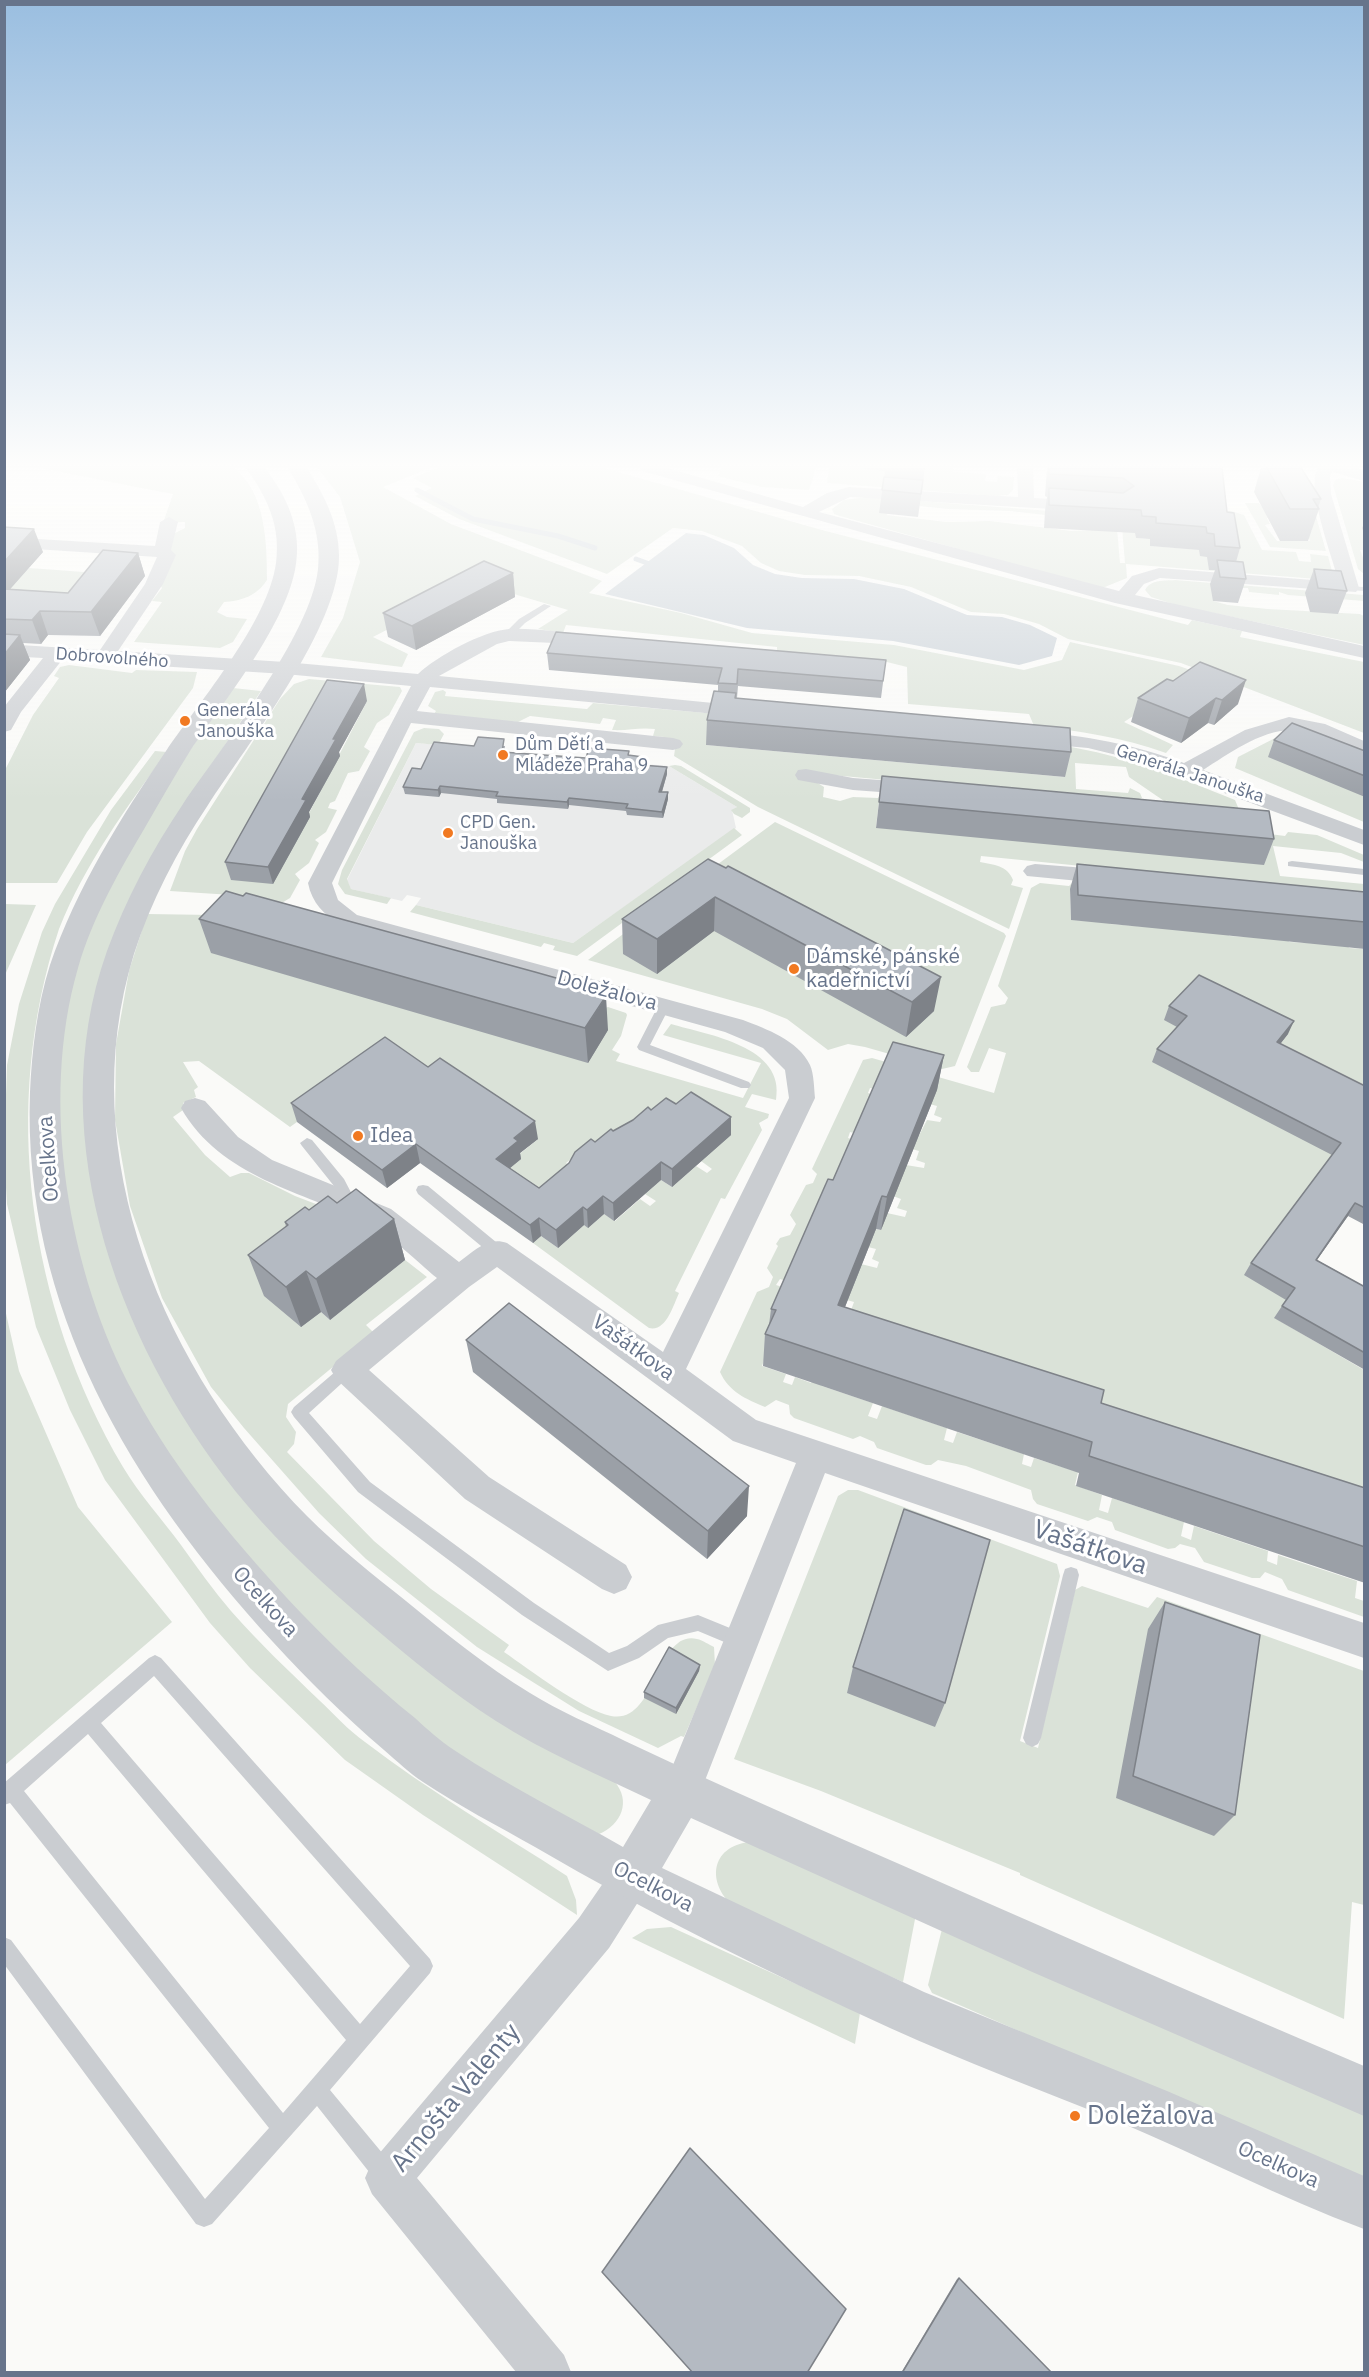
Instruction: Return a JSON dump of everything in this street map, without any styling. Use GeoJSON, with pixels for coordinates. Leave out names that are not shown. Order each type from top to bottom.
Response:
{"type":"FeatureCollection","features":[{"type":"Feature","properties":{"kind":"street"},"geometry":{"type":"LineString","coordinates":[[104,658],[156,579]]}},
{"type":"Feature","properties":{"kind":"street","name":"Ocelkova"},"geometry":{"type":"LineString","coordinates":[[282,579],[277,599],[228,664],[113,857],[90,900],[64,967],[53,1013],[47,1058],[45,1125],[54,1216],[77,1306],[98,1358],[122,1407],[155,1463],[214,1546],[342,1686],[436,1765],[631,1877],[909,2011],[1149,2109],[1365,2203]]}},
{"type":"Feature","properties":{"kind":"street"},"geometry":{"type":"LineString","coordinates":[[328,579],[320,607],[285,668],[242,738],[188,816],[134,913],[120,950],[105,1009],[98,1059],[96,1112],[108,1191],[136,1287],[162,1345],[186,1388],[254,1486],[326,1561],[465,1674],[530,1718],[681,1792],[1077,1968],[1365,2091]]}},
{"type":"Feature","properties":{"kind":"street"},"geometry":{"type":"LineString","coordinates":[[1048,579],[1219,622],[1365,652]]}},
{"type":"Feature","properties":{"kind":"street"},"geometry":{"type":"LineString","coordinates":[[1122,599],[1141,579]]}},
{"type":"Feature","properties":{"kind":"street"},"geometry":{"type":"LineString","coordinates":[[1238,579],[1358,588]]}},
{"type":"Feature","properties":{"kind":"street"},"geometry":{"type":"LineString","coordinates":[[424,680],[437,667],[490,640],[508,635],[613,642]]}},
{"type":"Feature","properties":{"kind":"street","name":"Dobrovolného"},"geometry":{"type":"LineString","coordinates":[[4,650],[228,664]]}},
{"type":"Feature","properties":{"kind":"street"},"geometry":{"type":"LineString","coordinates":[[4,726],[12,711],[56,654]]}},
{"type":"Feature","properties":{"kind":"street"},"geometry":{"type":"LineString","coordinates":[[228,664],[424,680],[767,713]]}},
{"type":"Feature","properties":{"kind":"street","name":"Doležalova"},"geometry":{"type":"LineString","coordinates":[[424,680],[320,883],[321,894],[330,909],[349,920],[734,1026],[772,1042],[798,1067],[802,1098],[668,1372]]}},
{"type":"Feature","properties":{"kind":"street"},"geometry":{"type":"LineString","coordinates":[[404,716],[673,744]]}},
{"type":"Feature","properties":{"kind":"street"},"geometry":{"type":"LineString","coordinates":[[1188,770],[1272,725],[1288,722],[1306,725],[1365,747]]}},
{"type":"Feature","properties":{"kind":"street","name":"Generála Janouška"},"geometry":{"type":"LineString","coordinates":[[1008,735],[1088,742],[1140,754],[1365,838]]}},
{"type":"Feature","properties":{"kind":"street"},"geometry":{"type":"LineString","coordinates":[[806,775],[854,784],[937,790]]}},
{"type":"Feature","properties":{"kind":"street"},"geometry":{"type":"LineString","coordinates":[[1246,816],[1329,823]]}},
{"type":"Feature","properties":{"kind":"street"},"geometry":{"type":"LineString","coordinates":[[1035,871],[1129,879]]}},
{"type":"Feature","properties":{"kind":"street"},"geometry":{"type":"LineString","coordinates":[[195,1108],[228,1144],[262,1168],[305,1188],[349,1202],[381,1217],[458,1278]]}},
{"type":"Feature","properties":{"kind":"street"},"geometry":{"type":"LineString","coordinates":[[497,1251],[458,1278],[347,1370],[477,1488],[614,1577]]}},
{"type":"Feature","properties":{"kind":"street","name":"Vašátkova"},"geometry":{"type":"LineString","coordinates":[[497,1251],[668,1372],[745,1431],[1365,1641]]}},
{"type":"Feature","properties":{"kind":"street"},"geometry":{"type":"LineString","coordinates":[[631,1877],[681,1792],[816,1455]]}},
{"type":"Feature","properties":{"kind":"street","name":"Arnošta Valenty"},"geometry":{"type":"LineString","coordinates":[[547,2373],[388,2178],[594,1933],[631,1877]]}},
{"type":"Feature","properties":{"kind":"lane"},"geometry":{"type":"LineString","coordinates":[[508,635],[522,621],[547,606]]}},
{"type":"Feature","properties":{"kind":"lane"},"geometry":{"type":"LineString","coordinates":[[1292,864],[1365,872]]}},
{"type":"Feature","properties":{"kind":"lane"},"geometry":{"type":"LineString","coordinates":[[664,1006],[644,1047],[745,1085]]}},
{"type":"Feature","properties":{"kind":"lane"},"geometry":{"type":"LineString","coordinates":[[307,1143],[339,1183],[349,1202]]}},
{"type":"Feature","properties":{"kind":"lane"},"geometry":{"type":"LineString","coordinates":[[423,1190],[497,1251]]}},
{"type":"Feature","properties":{"kind":"lane"},"geometry":{"type":"LineString","coordinates":[[347,1370],[299,1412],[364,1487],[528,1609],[608,1662],[633,1652],[664,1631],[698,1623],[743,1642]]}},
{"type":"Feature","properties":{"kind":"lane"},"geometry":{"type":"LineString","coordinates":[[1032,1738],[1071,1575]]}},
{"type":"Feature","properties":{"kind":"lane"},"geometry":{"type":"LineString","coordinates":[[4,1947],[204,2216],[284,2129],[423,1966],[154,1664],[8,1793],[284,2129]]}},
{"type":"Feature","properties":{"kind":"lane"},"geometry":{"type":"LineString","coordinates":[[89,1722],[360,2040]]}},
{"type":"Feature","properties":{"kind":"lane"},"geometry":{"type":"LineString","coordinates":[[317,2090],[388,2178]]}},
{"type":"Feature","properties":{"kind":"shaded area"},"geometry":{"type":"Polygon","coordinates":[[[19,579],[108,579],[82,611],[5,593],[19,579]]]}},
{"type":"Feature","properties":{"kind":"shaded area"},"geometry":{"type":"Polygon","coordinates":[[[160,579],[267,580],[248,597],[224,602],[217,612],[227,617],[247,619],[233,642],[220,648],[134,642],[162,602],[152,601],[162,588],[159,583],[160,579]]]}},
{"type":"Feature","properties":{"kind":"shaded area"},"geometry":{"type":"Polygon","coordinates":[[[355,579],[597,579],[602,581],[589,593],[681,613],[752,633],[894,645],[1024,670],[1062,660],[1070,642],[1179,666],[1199,673],[1124,722],[1173,745],[1166,753],[1100,735],[1034,726],[1029,714],[908,704],[907,667],[887,662],[777,653],[777,647],[566,625],[563,633],[538,629],[568,610],[517,595],[483,580],[373,637],[408,654],[402,667],[321,657],[343,618],[355,579]]]}},
{"type":"Feature","properties":{"kind":"shaded area"},"geometry":{"type":"Polygon","coordinates":[[[625,579],[854,579],[904,589],[967,615],[1002,617],[1030,625],[1057,638],[1052,656],[1019,665],[893,641],[747,628],[605,594],[625,579]]]}},
{"type":"Feature","properties":{"kind":"shaded area"},"geometry":{"type":"Polygon","coordinates":[[[873,579],[1010,579],[1188,625],[1192,620],[1242,631],[1240,637],[1364,662],[1364,733],[1181,663],[1068,639],[1039,624],[1004,614],[971,612],[911,587],[873,579]]]}},
{"type":"Feature","properties":{"kind":"shaded area"},"geometry":{"type":"Polygon","coordinates":[[[1066,579],[1125,579],[1105,587],[1095,587],[1066,579]]]}},
{"type":"Feature","properties":{"kind":"shaded area"},"geometry":{"type":"Polygon","coordinates":[[[1175,580],[1364,595],[1364,601],[1288,595],[1279,592],[1279,595],[1249,592],[1248,588],[1240,588],[1213,601],[1268,609],[1360,614],[1364,616],[1364,645],[1176,605],[1151,597],[1145,590],[1154,582],[1175,580]]]}},
{"type":"Feature","properties":{"kind":"shaded area"},"geometry":{"type":"Polygon","coordinates":[[[69,665],[132,673],[136,670],[197,672],[193,688],[87,832],[57,883],[5,883],[5,770],[33,715],[59,678],[54,676],[60,667],[69,665]]]}},
{"type":"Feature","properties":{"kind":"shaded area"},"geometry":{"type":"Polygon","coordinates":[[[309,679],[400,687],[402,691],[389,715],[377,723],[364,747],[370,751],[359,771],[348,773],[335,801],[330,803],[328,808],[337,810],[326,832],[315,840],[319,843],[309,863],[295,874],[300,880],[290,898],[280,904],[599,1010],[608,1007],[626,1013],[621,1036],[612,1050],[620,1054],[616,1061],[743,1098],[761,1063],[663,1035],[671,1024],[741,1046],[757,1055],[769,1067],[776,1082],[776,1100],[752,1094],[745,1107],[769,1114],[768,1118],[759,1123],[762,1130],[725,1199],[721,1198],[675,1291],[679,1293],[668,1317],[655,1328],[649,1328],[533,1243],[541,1236],[558,1248],[584,1225],[589,1227],[604,1214],[615,1221],[640,1199],[650,1206],[656,1201],[645,1194],[661,1180],[672,1187],[696,1166],[707,1173],[712,1169],[701,1161],[572,1158],[566,1163],[577,1170],[541,1206],[499,1177],[520,1159],[517,1156],[537,1140],[389,1056],[290,1127],[199,1061],[183,1062],[198,1087],[194,1090],[196,1097],[183,1103],[183,1110],[173,1117],[205,1155],[230,1177],[249,1173],[295,1196],[350,1217],[427,1277],[366,1325],[374,1333],[288,1404],[286,1417],[296,1432],[294,1444],[287,1452],[374,1541],[431,1589],[509,1645],[504,1652],[556,1688],[599,1712],[611,1716],[626,1715],[638,1706],[648,1693],[664,1661],[673,1648],[683,1640],[697,1639],[714,1647],[715,1665],[684,1737],[681,1736],[658,1748],[579,1711],[477,1647],[366,1559],[319,1513],[211,1387],[162,1298],[130,1206],[115,1120],[116,1044],[129,971],[147,914],[212,915],[232,895],[170,891],[185,851],[197,829],[280,699],[294,684],[309,679]],[[367,701],[238,868],[307,817],[367,701]],[[405,1260],[321,1312],[330,1320],[405,1260]]]}},
{"type":"Feature","properties":{"kind":"shaded area"},"geometry":{"type":"Polygon","coordinates":[[[233,688],[261,691],[187,802],[125,912],[96,1158],[218,1452],[614,1781],[622,1796],[622,1812],[613,1825],[599,1834],[474,1768],[386,1705],[227,1551],[97,1341],[49,1121],[75,950],[156,799],[233,688]]]}},
{"type":"Feature","properties":{"kind":"shaded area"},"geometry":{"type":"Polygon","coordinates":[[[443,690],[446,692],[445,696],[587,709],[593,703],[1046,743],[1097,752],[1165,773],[1235,800],[1240,812],[1179,807],[1167,803],[1129,777],[1126,767],[1075,763],[1076,789],[1128,793],[1130,788],[1140,793],[1142,798],[1131,802],[798,772],[797,776],[813,780],[824,787],[823,797],[840,801],[853,797],[878,798],[882,794],[1257,829],[1262,833],[1285,836],[1288,832],[1317,835],[1364,855],[1364,862],[1341,853],[1273,846],[1280,876],[1364,884],[1364,894],[981,856],[980,862],[1004,869],[1013,880],[1011,885],[1023,888],[1009,929],[758,807],[674,756],[675,749],[662,747],[664,737],[653,736],[655,729],[612,730],[616,720],[603,718],[600,724],[530,716],[518,722],[433,715],[436,711],[428,706],[435,692],[443,690]],[[713,721],[706,745],[1065,777],[1064,752],[713,721]],[[879,801],[876,827],[1264,864],[1259,836],[879,801]]]}},
{"type":"Feature","properties":{"kind":"shaded area"},"geometry":{"type":"Polygon","coordinates":[[[424,728],[439,729],[444,734],[438,745],[416,743],[347,879],[351,889],[391,898],[387,904],[345,894],[338,884],[342,870],[414,732],[424,728]]]}},
{"type":"Feature","properties":{"kind":"shaded area"},"geometry":{"type":"Polygon","coordinates":[[[1281,735],[1364,796],[1364,822],[1235,768],[1238,757],[1281,735]]]}},
{"type":"Feature","properties":{"kind":"shaded area"},"geometry":{"type":"Polygon","coordinates":[[[416,743],[478,748],[480,744],[505,746],[504,752],[669,766],[737,807],[732,810],[736,828],[573,943],[416,905],[421,898],[407,895],[402,901],[351,889],[347,880],[416,743]]]}},
{"type":"Feature","properties":{"kind":"shaded area"},"geometry":{"type":"Polygon","coordinates":[[[155,751],[167,752],[107,837],[69,905],[59,929],[41,997],[31,1065],[28,1135],[33,1204],[45,1273],[65,1340],[91,1405],[129,1477],[231,1611],[274,1657],[359,1737],[439,1794],[567,1876],[576,1900],[577,1915],[423,1815],[345,1760],[250,1668],[210,1623],[105,1480],[70,1410],[36,1327],[7,1204],[4,1154],[7,1065],[19,1004],[42,932],[55,904],[111,810],[155,751]]]}},
{"type":"Feature","properties":{"kind":"shaded area"},"geometry":{"type":"Polygon","coordinates":[[[669,766],[681,766],[750,808],[750,812],[742,818],[734,814],[731,810],[737,807],[669,766]]]}},
{"type":"Feature","properties":{"kind":"shaded area"},"geometry":{"type":"Polygon","coordinates":[[[775,822],[1004,933],[1006,936],[955,1066],[942,1069],[848,1044],[828,1050],[787,1019],[762,1009],[588,960],[775,822]]]}},
{"type":"Feature","properties":{"kind":"shaded area"},"geometry":{"type":"Polygon","coordinates":[[[734,828],[742,835],[577,956],[553,950],[555,946],[544,943],[541,947],[410,912],[416,905],[573,943],[734,828]]]}},
{"type":"Feature","properties":{"kind":"shaded area"},"geometry":{"type":"Polygon","coordinates":[[[1074,881],[1364,910],[1070,890],[1071,920],[1110,921],[1110,924],[1228,933],[1229,936],[1288,939],[1289,942],[1348,945],[1349,948],[1364,949],[1364,1102],[1271,1056],[1288,1034],[1182,1030],[1352,1132],[1288,1301],[1275,1318],[1364,1370],[1364,1491],[1332,1514],[850,1313],[854,1302],[847,1300],[861,1264],[877,1268],[879,1262],[872,1259],[876,1249],[868,1247],[875,1229],[880,1230],[887,1213],[905,1217],[907,1211],[897,1208],[901,1199],[893,1196],[906,1165],[924,1168],[925,1163],[916,1160],[919,1151],[912,1149],[927,1120],[940,1122],[942,1118],[934,1115],[937,1106],[870,1088],[868,1093],[878,1096],[861,1135],[850,1132],[848,1138],[859,1141],[841,1182],[828,1178],[825,1184],[838,1188],[792,1283],[780,1279],[776,1285],[789,1289],[762,1366],[786,1374],[783,1382],[792,1385],[795,1377],[811,1383],[813,1379],[822,1386],[873,1403],[868,1416],[877,1419],[882,1406],[947,1428],[944,1440],[953,1443],[957,1432],[1024,1454],[1022,1464],[1031,1467],[1034,1458],[1078,1472],[1075,1485],[1102,1495],[1099,1510],[1108,1513],[1112,1498],[1184,1522],[1181,1536],[1191,1540],[1194,1526],[1268,1551],[1267,1561],[1277,1565],[1278,1555],[1357,1581],[1355,1598],[1364,1601],[1364,1617],[1288,1590],[1282,1579],[1265,1572],[1260,1578],[1252,1578],[1204,1562],[1195,1548],[1180,1544],[1168,1549],[1115,1530],[1112,1522],[1097,1517],[1088,1521],[1037,1504],[1031,1490],[966,1466],[938,1460],[931,1465],[926,1465],[877,1448],[874,1442],[860,1436],[853,1439],[794,1418],[790,1414],[789,1405],[776,1400],[765,1407],[733,1390],[720,1372],[757,1292],[769,1287],[773,1277],[767,1268],[778,1246],[776,1244],[780,1238],[790,1235],[796,1224],[790,1215],[806,1185],[813,1183],[817,1174],[812,1169],[863,1060],[872,1058],[994,1093],[1006,1053],[989,1048],[979,1072],[971,1072],[967,1067],[991,1007],[1005,1004],[1008,998],[998,986],[1031,888],[1040,883],[1069,886],[1074,881]]]}},
{"type":"Feature","properties":{"kind":"shaded area"},"geometry":{"type":"Polygon","coordinates":[[[4,904],[36,905],[5,975],[4,904]]]}},
{"type":"Feature","properties":{"kind":"shaded area"},"geometry":{"type":"Polygon","coordinates":[[[5,1309],[19,1371],[78,1507],[172,1622],[5,1765],[5,1309]]]}},
{"type":"Feature","properties":{"kind":"shaded area"},"geometry":{"type":"Polygon","coordinates":[[[848,1490],[858,1490],[1057,1564],[1060,1576],[1020,1741],[1038,1748],[1075,1590],[1082,1586],[1148,1608],[1157,1597],[1364,1671],[1364,1905],[1352,1902],[1344,2019],[1020,1875],[1020,1873],[821,1791],[734,1759],[838,1496],[848,1490]]]}},
{"type":"Feature","properties":{"kind":"shaded area"},"geometry":{"type":"Polygon","coordinates":[[[749,1842],[916,1914],[903,1982],[733,1906],[719,1887],[716,1877],[717,1867],[726,1851],[736,1845],[749,1842]]]}},
{"type":"Feature","properties":{"kind":"shaded area"},"geometry":{"type":"Polygon","coordinates":[[[943,1925],[1364,2107],[1364,2182],[932,1993],[928,1985],[943,1925]]]}},
{"type":"Feature","properties":{"kind":"shaded area"},"geometry":{"type":"Polygon","coordinates":[[[671,1927],[860,2013],[855,2044],[632,1938],[647,1929],[671,1927]]]}},
{"type":"Feature","properties":{"kind":"building"},"geometry":{"type":"Polygon","coordinates":[[[79,579],[117,579],[91,612],[40,611],[32,620],[4,619],[4,589],[68,593],[79,579]]]}},
{"type":"Feature","properties":{"kind":"building"},"geometry":{"type":"Polygon","coordinates":[[[449,579],[502,579],[412,626],[383,613],[449,579]]]}},
{"type":"Feature","properties":{"kind":"building"},"geometry":{"type":"Polygon","coordinates":[[[1316,579],[1343,579],[1347,591],[1318,588],[1316,579]]]}},
{"type":"Feature","properties":{"kind":"building"},"geometry":{"type":"Polygon","coordinates":[[[556,632],[886,660],[883,681],[738,669],[737,684],[718,683],[722,668],[547,653],[556,632]]]}},
{"type":"Feature","properties":{"kind":"building"},"geometry":{"type":"Polygon","coordinates":[[[4,634],[20,635],[4,655],[4,634]]]}},
{"type":"Feature","properties":{"kind":"building"},"geometry":{"type":"Polygon","coordinates":[[[1200,662],[1246,680],[1222,700],[1216,698],[1189,718],[1138,698],[1167,679],[1173,681],[1200,662]]]}},
{"type":"Feature","properties":{"kind":"building"},"geometry":{"type":"Polygon","coordinates":[[[327,680],[364,684],[302,799],[306,800],[268,867],[225,862],[327,680]]]}},
{"type":"Feature","properties":{"kind":"building"},"geometry":{"type":"Polygon","coordinates":[[[714,691],[736,693],[735,698],[1070,728],[1071,752],[707,720],[714,691]]]}},
{"type":"Feature","properties":{"kind":"building"},"geometry":{"type":"Polygon","coordinates":[[[1292,723],[1365,751],[1365,776],[1274,740],[1292,723]]]}},
{"type":"Feature","properties":{"kind":"building"},"geometry":{"type":"Polygon","coordinates":[[[478,737],[504,739],[502,752],[586,758],[589,748],[629,751],[628,755],[643,757],[641,765],[667,767],[659,792],[668,792],[662,812],[626,808],[628,804],[569,798],[567,802],[496,796],[498,792],[440,786],[438,790],[403,787],[412,768],[421,769],[434,742],[474,746],[478,737]]]}},
{"type":"Feature","properties":{"kind":"building"},"geometry":{"type":"Polygon","coordinates":[[[882,776],[1269,811],[1274,839],[879,802],[882,776]]]}},
{"type":"Feature","properties":{"kind":"building"},"geometry":{"type":"Polygon","coordinates":[[[708,859],[726,868],[728,866],[941,977],[912,1002],[715,897],[657,939],[622,919],[708,859]]]}},
{"type":"Feature","properties":{"kind":"building"},"geometry":{"type":"Polygon","coordinates":[[[1077,864],[1365,892],[1365,922],[1078,895],[1077,864]]]}},
{"type":"Feature","properties":{"kind":"building"},"geometry":{"type":"Polygon","coordinates":[[[226,891],[243,896],[246,893],[535,972],[588,987],[586,990],[606,996],[585,1028],[199,919],[226,891]]]}},
{"type":"Feature","properties":{"kind":"building"},"geometry":{"type":"Polygon","coordinates":[[[1199,975],[1294,1021],[1277,1042],[1365,1086],[1365,1208],[1355,1203],[1316,1260],[1365,1287],[1365,1353],[1282,1306],[1295,1288],[1251,1263],[1341,1143],[1157,1049],[1187,1016],[1169,1006],[1199,975]]]}},
{"type":"Feature","properties":{"kind":"building"},"geometry":{"type":"Polygon","coordinates":[[[385,1037],[428,1067],[440,1058],[535,1121],[514,1138],[518,1141],[496,1159],[539,1188],[569,1163],[575,1152],[591,1139],[595,1142],[611,1129],[613,1131],[633,1120],[648,1107],[651,1110],[666,1098],[676,1104],[691,1092],[731,1117],[672,1169],[661,1162],[613,1203],[603,1196],[587,1210],[583,1207],[556,1230],[539,1218],[530,1225],[416,1144],[382,1170],[291,1103],[385,1037]]]}},
{"type":"Feature","properties":{"kind":"building"},"geometry":{"type":"Polygon","coordinates":[[[893,1042],[944,1055],[887,1197],[882,1196],[838,1305],[1104,1390],[1101,1403],[1365,1488],[1365,1547],[1089,1456],[1092,1442],[765,1334],[776,1310],[771,1309],[828,1179],[833,1180],[893,1042]]]}},
{"type":"Feature","properties":{"kind":"building"},"geometry":{"type":"Polygon","coordinates":[[[356,1189],[394,1219],[316,1279],[306,1271],[286,1287],[248,1255],[288,1225],[285,1222],[305,1207],[309,1210],[328,1196],[337,1203],[356,1189]]]}},
{"type":"Feature","properties":{"kind":"building"},"geometry":{"type":"Polygon","coordinates":[[[509,1303],[749,1486],[708,1531],[466,1340],[509,1303]]]}},
{"type":"Feature","properties":{"kind":"building"},"geometry":{"type":"Polygon","coordinates":[[[904,1509],[990,1540],[945,1703],[853,1667],[904,1509]]]}},
{"type":"Feature","properties":{"kind":"building"},"geometry":{"type":"Polygon","coordinates":[[[1165,1602],[1260,1635],[1235,1815],[1133,1776],[1165,1602]]]}},
{"type":"Feature","properties":{"kind":"building"},"geometry":{"type":"Polygon","coordinates":[[[669,1647],[700,1665],[676,1708],[644,1692],[669,1647]]]}},
{"type":"Feature","properties":{"kind":"building"},"geometry":{"type":"Polygon","coordinates":[[[690,2148],[846,2309],[807,2373],[693,2373],[602,2272],[690,2148]]]}},
{"type":"Feature","properties":{"kind":"building"},"geometry":{"type":"Polygon","coordinates":[[[959,2278],[1052,2373],[902,2373],[959,2278]]]}},
{"type":"Feature","properties":{"kind":"place","name":"Generála Janouška"},"geometry":{"type":"Point","coordinates":[185,721]}},
{"type":"Feature","properties":{"kind":"place","name":"Dům Dětí a Mládeže Praha 9"},"geometry":{"type":"Point","coordinates":[503,755]}},
{"type":"Feature","properties":{"kind":"place","name":"CPD Gen. Janouška"},"geometry":{"type":"Point","coordinates":[448,833]}},
{"type":"Feature","properties":{"kind":"place","name":"Dámské, pánské kadeřnictví"},"geometry":{"type":"Point","coordinates":[794,969]}},
{"type":"Feature","properties":{"kind":"place","name":"Idea"},"geometry":{"type":"Point","coordinates":[358,1136]}},
{"type":"Feature","properties":{"kind":"place","name":"Doležalova"},"geometry":{"type":"Point","coordinates":[1075,2116]}}]}
